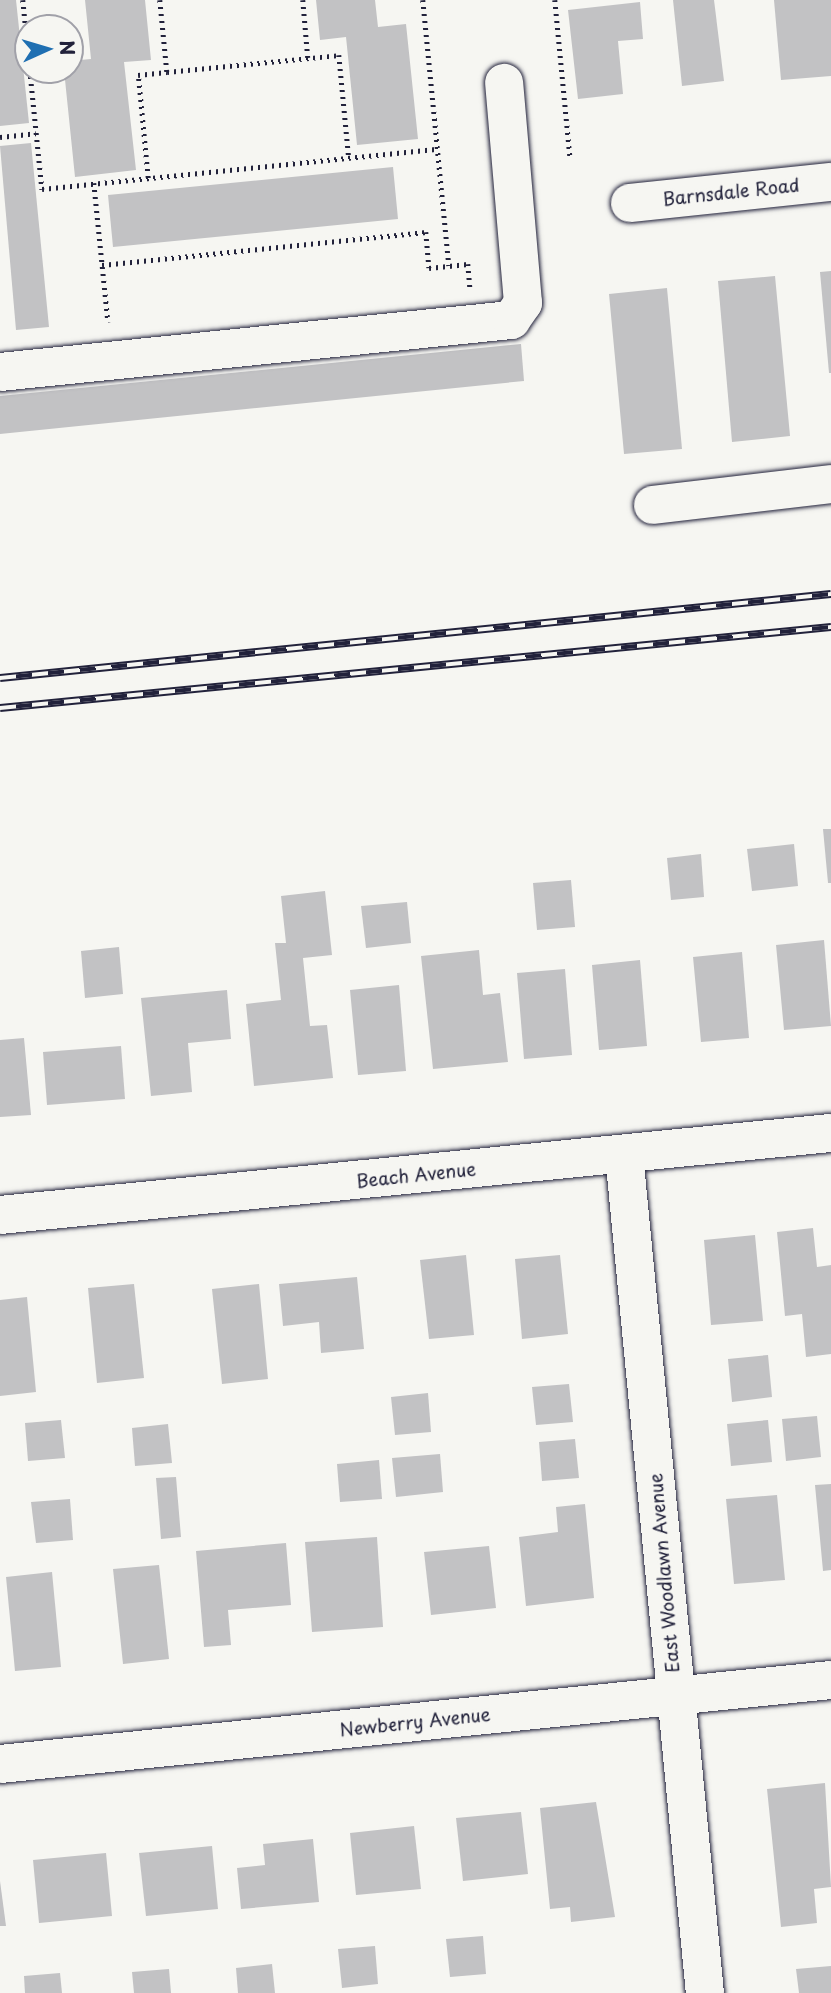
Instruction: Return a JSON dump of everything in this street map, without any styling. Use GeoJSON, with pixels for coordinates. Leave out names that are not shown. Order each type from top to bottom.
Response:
{"type":"FeatureCollection","features":[{"type":"Feature","properties":{"kind":"street"},"geometry":{"type":"LineString","coordinates":[[0,372],[511,320],[523,303],[504,83]]}},
{"type":"Feature","properties":{"kind":"street","name":"Barnsdale Road"},"geometry":{"type":"LineString","coordinates":[[630,203],[831,182]]}},
{"type":"Feature","properties":{"kind":"street"},"geometry":{"type":"LineString","coordinates":[[653,505],[831,484]]}},
{"type":"Feature","properties":{"kind":"street","name":"Beach Avenue"},"geometry":{"type":"LineString","coordinates":[[0,1215],[831,1133]]}},
{"type":"Feature","properties":{"kind":"street","name":"East Woodlawn Avenue"},"geometry":{"type":"LineString","coordinates":[[624,1154],[705,1993]]}},
{"type":"Feature","properties":{"kind":"street","name":"Newberry Avenue"},"geometry":{"type":"LineString","coordinates":[[0,1764],[831,1680]]}},
{"type":"Feature","properties":{"kind":"path"},"geometry":{"type":"LineString","coordinates":[[160,0],[167,72]]}},
{"type":"Feature","properties":{"kind":"path"},"geometry":{"type":"LineString","coordinates":[[303,0],[308,58]]}},
{"type":"Feature","properties":{"kind":"path"},"geometry":{"type":"LineString","coordinates":[[423,0],[449,266]]}},
{"type":"Feature","properties":{"kind":"path"},"geometry":{"type":"LineString","coordinates":[[555,0],[570,157]]}},
{"type":"Feature","properties":{"kind":"path"},"geometry":{"type":"LineString","coordinates":[[148,178],[138,75],[167,72],[339,55],[349,158]]}},
{"type":"Feature","properties":{"kind":"path"},"geometry":{"type":"LineString","coordinates":[[31,84],[42,189],[438,149]]}},
{"type":"Feature","properties":{"kind":"path"},"geometry":{"type":"LineString","coordinates":[[0,137],[36,133]]}},
{"type":"Feature","properties":{"kind":"path"},"geometry":{"type":"LineString","coordinates":[[94,183],[111,361]]}},
{"type":"Feature","properties":{"kind":"path"},"geometry":{"type":"LineString","coordinates":[[102,265],[426,232],[429,268],[468,264],[474,324]]}},
{"type":"Feature","properties":{"kind":"building"},"geometry":{"type":"Polygon","coordinates":[[[0,0],[16,0],[14,84],[25,84],[29,123],[0,126],[0,0]]]}},
{"type":"Feature","properties":{"kind":"building"},"geometry":{"type":"Polygon","coordinates":[[[85,0],[145,0],[151,60],[124,62],[136,170],[75,177],[65,84],[84,84],[84,60],[91,59],[85,0]]]}},
{"type":"Feature","properties":{"kind":"building"},"geometry":{"type":"Polygon","coordinates":[[[316,0],[375,0],[378,27],[406,24],[418,139],[357,145],[346,37],[320,40],[316,0]]]}},
{"type":"Feature","properties":{"kind":"building"},"geometry":{"type":"Polygon","coordinates":[[[673,0],[714,0],[724,81],[682,86],[673,0]]]}},
{"type":"Feature","properties":{"kind":"building"},"geometry":{"type":"Polygon","coordinates":[[[774,0],[831,0],[831,76],[781,80],[774,0]]]}},
{"type":"Feature","properties":{"kind":"building"},"geometry":{"type":"Polygon","coordinates":[[[640,2],[643,39],[618,41],[623,94],[578,99],[568,10],[640,2]]]}},
{"type":"Feature","properties":{"kind":"building"},"geometry":{"type":"Polygon","coordinates":[[[31,143],[49,327],[16,330],[0,146],[31,143]]]}},
{"type":"Feature","properties":{"kind":"building"},"geometry":{"type":"Polygon","coordinates":[[[393,167],[398,219],[113,247],[108,195],[393,167]]]}},
{"type":"Feature","properties":{"kind":"building"},"geometry":{"type":"Polygon","coordinates":[[[831,271],[831,373],[829,373],[820,272],[831,271]]]}},
{"type":"Feature","properties":{"kind":"building"},"geometry":{"type":"Polygon","coordinates":[[[775,276],[790,436],[732,442],[718,281],[775,276]]]}},
{"type":"Feature","properties":{"kind":"building"},"geometry":{"type":"Polygon","coordinates":[[[667,288],[682,449],[624,454],[609,294],[667,288]]]}},
{"type":"Feature","properties":{"kind":"building"},"geometry":{"type":"Polygon","coordinates":[[[521,344],[524,381],[0,434],[0,396],[521,344]]]}},
{"type":"Feature","properties":{"kind":"building"},"geometry":{"type":"Polygon","coordinates":[[[823,829],[831,829],[831,883],[828,883],[823,829]]]}},
{"type":"Feature","properties":{"kind":"building"},"geometry":{"type":"Polygon","coordinates":[[[794,844],[798,886],[752,891],[747,849],[794,844]]]}},
{"type":"Feature","properties":{"kind":"building"},"geometry":{"type":"Polygon","coordinates":[[[701,854],[704,897],[671,900],[667,858],[701,854]]]}},
{"type":"Feature","properties":{"kind":"building"},"geometry":{"type":"Polygon","coordinates":[[[571,880],[575,927],[537,930],[533,883],[571,880]]]}},
{"type":"Feature","properties":{"kind":"building"},"geometry":{"type":"Polygon","coordinates":[[[325,891],[332,955],[303,958],[310,1026],[327,1025],[333,1078],[254,1086],[246,1004],[281,1000],[275,943],[286,943],[281,896],[325,891]]]}},
{"type":"Feature","properties":{"kind":"building"},"geometry":{"type":"Polygon","coordinates":[[[407,902],[411,943],[366,948],[361,906],[407,902]]]}},
{"type":"Feature","properties":{"kind":"building"},"geometry":{"type":"Polygon","coordinates":[[[824,940],[831,1026],[784,1030],[776,945],[824,940]]]}},
{"type":"Feature","properties":{"kind":"building"},"geometry":{"type":"Polygon","coordinates":[[[119,947],[123,994],[85,998],[81,951],[119,947]]]}},
{"type":"Feature","properties":{"kind":"building"},"geometry":{"type":"Polygon","coordinates":[[[479,950],[483,995],[500,993],[508,1062],[433,1069],[421,956],[479,950]]]}},
{"type":"Feature","properties":{"kind":"building"},"geometry":{"type":"Polygon","coordinates":[[[742,952],[749,1038],[701,1042],[693,957],[742,952]]]}},
{"type":"Feature","properties":{"kind":"building"},"geometry":{"type":"Polygon","coordinates":[[[640,960],[647,1046],[599,1050],[592,965],[640,960]]]}},
{"type":"Feature","properties":{"kind":"building"},"geometry":{"type":"Polygon","coordinates":[[[565,969],[572,1055],[524,1059],[517,973],[565,969]]]}},
{"type":"Feature","properties":{"kind":"building"},"geometry":{"type":"Polygon","coordinates":[[[399,985],[406,1071],[358,1075],[350,990],[399,985]]]}},
{"type":"Feature","properties":{"kind":"building"},"geometry":{"type":"Polygon","coordinates":[[[227,990],[231,1039],[188,1043],[192,1092],[151,1096],[141,998],[227,990]]]}},
{"type":"Feature","properties":{"kind":"building"},"geometry":{"type":"Polygon","coordinates":[[[24,1038],[31,1115],[0,1117],[0,1040],[24,1038]]]}},
{"type":"Feature","properties":{"kind":"building"},"geometry":{"type":"Polygon","coordinates":[[[121,1046],[125,1099],[47,1105],[43,1052],[121,1046]]]}},
{"type":"Feature","properties":{"kind":"building"},"geometry":{"type":"Polygon","coordinates":[[[813,1228],[817,1267],[831,1265],[831,1354],[806,1357],[802,1314],[785,1316],[777,1232],[813,1228]]]}},
{"type":"Feature","properties":{"kind":"building"},"geometry":{"type":"Polygon","coordinates":[[[755,1235],[763,1321],[711,1325],[704,1240],[755,1235]]]}},
{"type":"Feature","properties":{"kind":"building"},"geometry":{"type":"Polygon","coordinates":[[[466,1255],[474,1335],[429,1339],[420,1260],[466,1255]]]}},
{"type":"Feature","properties":{"kind":"building"},"geometry":{"type":"Polygon","coordinates":[[[560,1255],[568,1334],[522,1339],[515,1259],[560,1255]]]}},
{"type":"Feature","properties":{"kind":"building"},"geometry":{"type":"Polygon","coordinates":[[[357,1277],[364,1349],[321,1353],[319,1322],[283,1326],[279,1284],[357,1277]]]}},
{"type":"Feature","properties":{"kind":"building"},"geometry":{"type":"Polygon","coordinates":[[[134,1284],[144,1378],[97,1383],[88,1288],[134,1284]]]}},
{"type":"Feature","properties":{"kind":"building"},"geometry":{"type":"Polygon","coordinates":[[[259,1284],[268,1379],[222,1384],[212,1289],[259,1284]]]}},
{"type":"Feature","properties":{"kind":"building"},"geometry":{"type":"Polygon","coordinates":[[[27,1297],[36,1392],[0,1396],[0,1300],[27,1297]]]}},
{"type":"Feature","properties":{"kind":"building"},"geometry":{"type":"Polygon","coordinates":[[[768,1355],[772,1397],[732,1402],[728,1359],[768,1355]]]}},
{"type":"Feature","properties":{"kind":"building"},"geometry":{"type":"Polygon","coordinates":[[[569,1384],[573,1422],[536,1425],[532,1387],[569,1384]]]}},
{"type":"Feature","properties":{"kind":"building"},"geometry":{"type":"Polygon","coordinates":[[[428,1393],[431,1432],[395,1435],[391,1397],[428,1393]]]}},
{"type":"Feature","properties":{"kind":"building"},"geometry":{"type":"Polygon","coordinates":[[[817,1416],[821,1457],[786,1461],[782,1419],[817,1416]]]}},
{"type":"Feature","properties":{"kind":"building"},"geometry":{"type":"Polygon","coordinates":[[[61,1420],[65,1458],[28,1461],[25,1423],[61,1420]]]}},
{"type":"Feature","properties":{"kind":"building"},"geometry":{"type":"Polygon","coordinates":[[[768,1420],[772,1462],[731,1466],[727,1424],[768,1420]]]}},
{"type":"Feature","properties":{"kind":"building"},"geometry":{"type":"Polygon","coordinates":[[[168,1424],[172,1463],[135,1466],[132,1428],[168,1424]]]}},
{"type":"Feature","properties":{"kind":"building"},"geometry":{"type":"Polygon","coordinates":[[[575,1439],[579,1478],[542,1481],[539,1442],[575,1439]]]}},
{"type":"Feature","properties":{"kind":"building"},"geometry":{"type":"Polygon","coordinates":[[[440,1454],[443,1492],[396,1497],[392,1458],[440,1454]]]}},
{"type":"Feature","properties":{"kind":"building"},"geometry":{"type":"Polygon","coordinates":[[[379,1460],[382,1499],[340,1502],[337,1464],[379,1460]]]}},
{"type":"Feature","properties":{"kind":"building"},"geometry":{"type":"Polygon","coordinates":[[[176,1477],[181,1537],[161,1539],[156,1478],[176,1477]]]}},
{"type":"Feature","properties":{"kind":"building"},"geometry":{"type":"Polygon","coordinates":[[[831,1484],[831,1570],[823,1571],[815,1485],[831,1484]]]}},
{"type":"Feature","properties":{"kind":"building"},"geometry":{"type":"Polygon","coordinates":[[[777,1495],[785,1580],[734,1584],[726,1499],[777,1495]]]}},
{"type":"Feature","properties":{"kind":"building"},"geometry":{"type":"Polygon","coordinates":[[[70,1499],[73,1540],[36,1543],[31,1502],[70,1499]]]}},
{"type":"Feature","properties":{"kind":"building"},"geometry":{"type":"Polygon","coordinates":[[[585,1504],[594,1598],[526,1606],[519,1537],[558,1532],[556,1507],[585,1504]]]}},
{"type":"Feature","properties":{"kind":"building"},"geometry":{"type":"Polygon","coordinates":[[[377,1537],[383,1627],[312,1632],[305,1542],[377,1537]]]}},
{"type":"Feature","properties":{"kind":"building"},"geometry":{"type":"Polygon","coordinates":[[[286,1543],[291,1605],[228,1610],[231,1645],[204,1647],[196,1551],[286,1543]]]}},
{"type":"Feature","properties":{"kind":"building"},"geometry":{"type":"Polygon","coordinates":[[[489,1546],[496,1608],[431,1615],[424,1552],[489,1546]]]}},
{"type":"Feature","properties":{"kind":"building"},"geometry":{"type":"Polygon","coordinates":[[[159,1565],[169,1659],[123,1664],[113,1569],[159,1565]]]}},
{"type":"Feature","properties":{"kind":"building"},"geometry":{"type":"Polygon","coordinates":[[[52,1572],[61,1667],[15,1671],[6,1577],[52,1572]]]}},
{"type":"Feature","properties":{"kind":"building"},"geometry":{"type":"Polygon","coordinates":[[[825,1783],[831,1887],[814,1889],[817,1923],[781,1927],[767,1789],[825,1783]]]}},
{"type":"Feature","properties":{"kind":"building"},"geometry":{"type":"Polygon","coordinates":[[[596,1802],[615,1917],[571,1922],[570,1907],[550,1909],[540,1808],[596,1802]]]}},
{"type":"Feature","properties":{"kind":"building"},"geometry":{"type":"Polygon","coordinates":[[[521,1812],[528,1874],[463,1881],[456,1818],[521,1812]]]}},
{"type":"Feature","properties":{"kind":"building"},"geometry":{"type":"Polygon","coordinates":[[[414,1826],[421,1889],[356,1895],[350,1833],[414,1826]]]}},
{"type":"Feature","properties":{"kind":"building"},"geometry":{"type":"Polygon","coordinates":[[[313,1839],[319,1902],[241,1909],[237,1868],[265,1865],[263,1844],[313,1839]]]}},
{"type":"Feature","properties":{"kind":"building"},"geometry":{"type":"Polygon","coordinates":[[[212,1846],[218,1909],[146,1916],[139,1853],[212,1846]]]}},
{"type":"Feature","properties":{"kind":"building"},"geometry":{"type":"Polygon","coordinates":[[[106,1853],[112,1916],[39,1923],[33,1860],[106,1853]]]}},
{"type":"Feature","properties":{"kind":"building"},"geometry":{"type":"Polygon","coordinates":[[[0,1881],[6,1926],[0,1926],[0,1881]]]}},
{"type":"Feature","properties":{"kind":"building"},"geometry":{"type":"Polygon","coordinates":[[[483,1936],[486,1974],[450,1977],[446,1939],[483,1936]]]}},
{"type":"Feature","properties":{"kind":"building"},"geometry":{"type":"Polygon","coordinates":[[[375,1946],[378,1984],[342,1988],[338,1949],[375,1946]]]}},
{"type":"Feature","properties":{"kind":"building"},"geometry":{"type":"Polygon","coordinates":[[[272,1964],[275,1993],[238,1993],[236,1968],[272,1964]]]}},
{"type":"Feature","properties":{"kind":"building"},"geometry":{"type":"Polygon","coordinates":[[[831,1966],[831,1993],[799,1993],[796,1969],[831,1966]]]}},
{"type":"Feature","properties":{"kind":"building"},"geometry":{"type":"Polygon","coordinates":[[[169,1969],[171,1993],[134,1993],[132,1972],[169,1969]]]}},
{"type":"Feature","properties":{"kind":"building"},"geometry":{"type":"Polygon","coordinates":[[[60,1973],[62,1993],[25,1993],[24,1976],[60,1973]]]}},
{"type":"Feature","properties":{"kind":"railway"},"geometry":{"type":"LineString","coordinates":[[0,678],[831,594]]}},
{"type":"Feature","properties":{"kind":"railway"},"geometry":{"type":"LineString","coordinates":[[0,708],[831,627]]}}]}
